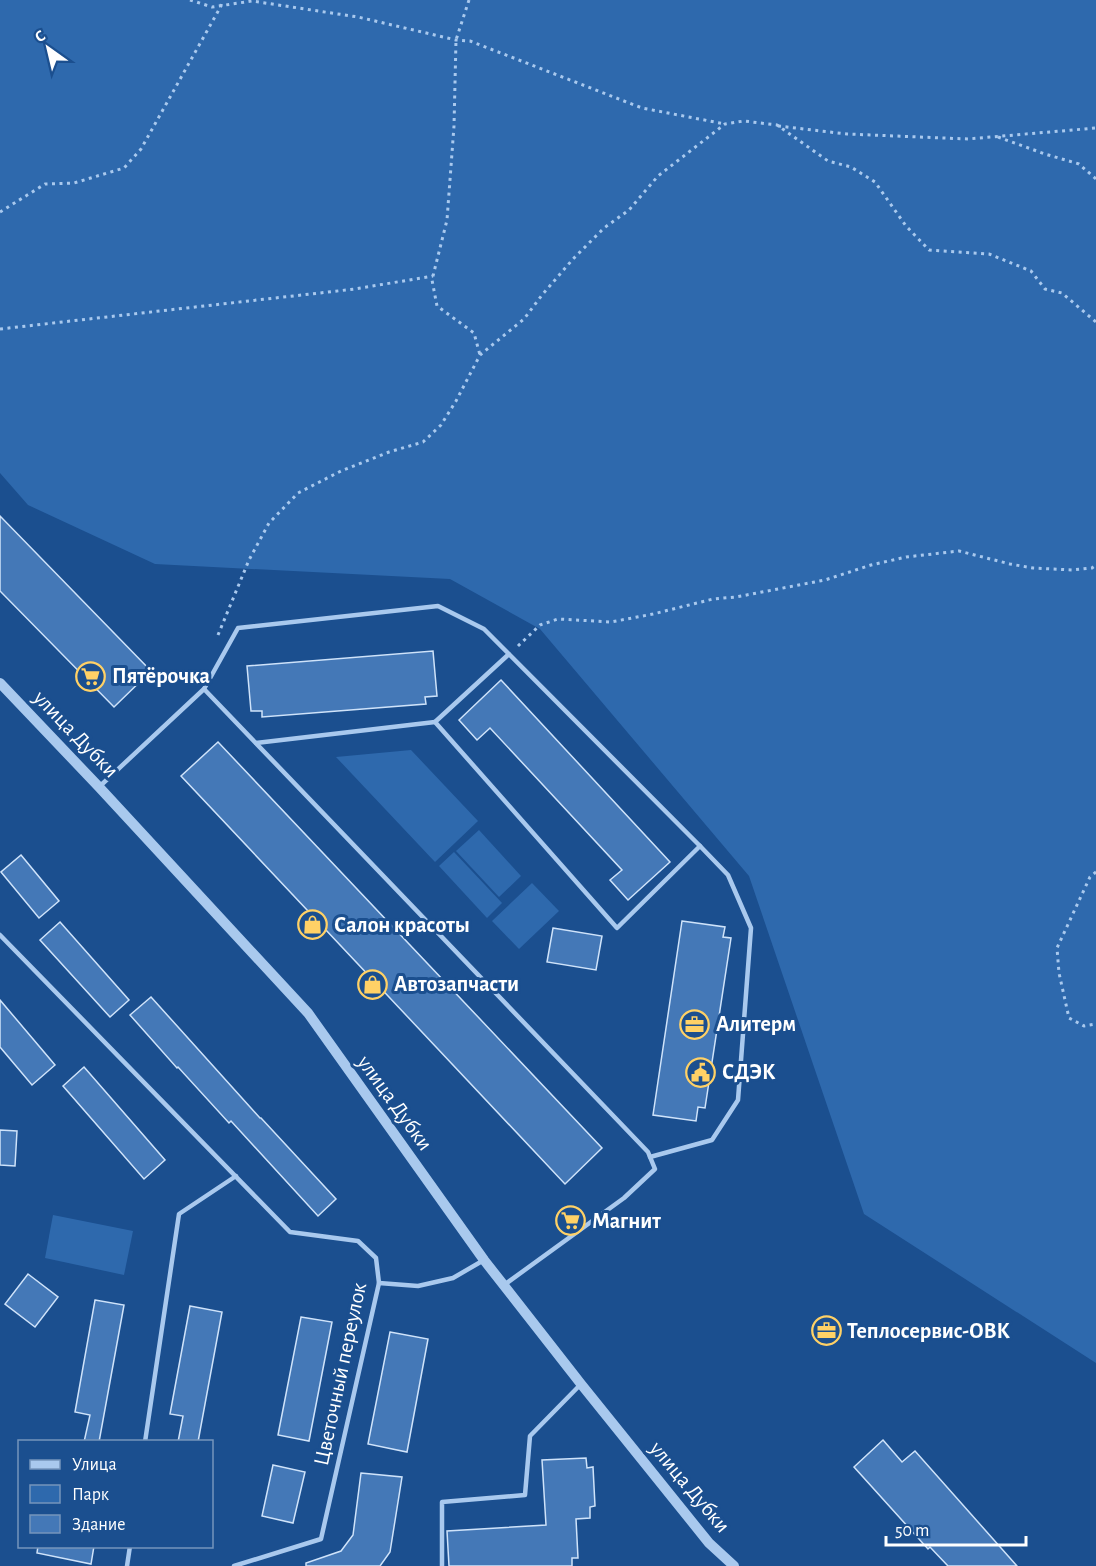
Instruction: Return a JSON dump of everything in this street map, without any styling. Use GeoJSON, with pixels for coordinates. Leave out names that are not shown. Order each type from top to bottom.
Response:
{"type":"FeatureCollection","features":[{"type":"Feature","properties":{"kind":"street","name":"улица Дубки"},"geometry":{"type":"LineString","coordinates":[[0,683],[308,1013],[484,1260],[709,1542],[734,1566]]}},
{"type":"Feature","properties":{"kind":"lane"},"geometry":{"type":"LineString","coordinates":[[99,787],[204,689],[238,628],[438,606],[484,629],[728,875],[750,928],[738,1100],[712,1140],[650,1157]]}},
{"type":"Feature","properties":{"kind":"lane"},"geometry":{"type":"LineString","coordinates":[[256,743],[435,722],[509,654]]}},
{"type":"Feature","properties":{"kind":"lane"},"geometry":{"type":"LineString","coordinates":[[204,689],[648,1152],[655,1169],[624,1198],[504,1285]]}},
{"type":"Feature","properties":{"kind":"lane"},"geometry":{"type":"LineString","coordinates":[[435,722],[617,928],[700,846]]}},
{"type":"Feature","properties":{"kind":"lane","name":"Цветочный переулок"},"geometry":{"type":"LineString","coordinates":[[0,935],[290,1232],[358,1241],[376,1258],[379,1283],[321,1539],[234,1566]]}},
{"type":"Feature","properties":{"kind":"lane"},"geometry":{"type":"LineString","coordinates":[[145,1440],[179,1214],[236,1176]]}},
{"type":"Feature","properties":{"kind":"lane"},"geometry":{"type":"LineString","coordinates":[[379,1283],[418,1286],[453,1278],[484,1260]]}},
{"type":"Feature","properties":{"kind":"lane"},"geometry":{"type":"LineString","coordinates":[[442,1566],[442,1502],[525,1495],[530,1436],[581,1384]]}},
{"type":"Feature","properties":{"kind":"lane"},"geometry":{"type":"LineString","coordinates":[[127,1566],[130,1548]]}},
{"type":"Feature","properties":{"kind":"path"},"geometry":{"type":"LineString","coordinates":[[190,0],[212,7],[252,2],[358,17],[456,40],[470,41],[642,108],[725,124],[744,121],[858,134],[968,139],[1096,128]]}},
{"type":"Feature","properties":{"kind":"path"},"geometry":{"type":"LineString","coordinates":[[0,212],[45,184],[74,183],[124,168],[141,148],[221,6],[222,0]]}},
{"type":"Feature","properties":{"kind":"path"},"geometry":{"type":"LineString","coordinates":[[468,0],[456,40],[454,126],[447,220],[432,280],[437,306],[474,333],[480,355]]}},
{"type":"Feature","properties":{"kind":"path"},"geometry":{"type":"LineString","coordinates":[[218,635],[249,560],[268,523],[298,493],[341,471],[389,452],[423,442],[441,425],[480,355],[524,319],[573,259],[604,228],[628,210],[658,176],[725,124]]}},
{"type":"Feature","properties":{"kind":"path"},"geometry":{"type":"LineString","coordinates":[[777,125],[828,161],[851,167],[875,182],[906,226],[929,250],[989,255],[1030,271],[1046,290],[1062,293],[1096,321]]}},
{"type":"Feature","properties":{"kind":"path"},"geometry":{"type":"LineString","coordinates":[[996,137],[1079,164],[1096,179]]}},
{"type":"Feature","properties":{"kind":"path"},"geometry":{"type":"LineString","coordinates":[[0,329],[356,289],[433,276]]}},
{"type":"Feature","properties":{"kind":"path"},"geometry":{"type":"LineString","coordinates":[[509,654],[540,625],[558,620],[611,622],[653,615],[713,599],[736,597],[825,580],[906,557],[959,551],[1033,568],[1072,570],[1092,568],[1096,565]]}},
{"type":"Feature","properties":{"kind":"path"},"geometry":{"type":"LineString","coordinates":[[1096,872],[1090,877],[1057,948],[1059,973],[1069,1018],[1084,1026],[1096,1024]]}},
{"type":"Feature","properties":{"kind":"green space"},"geometry":{"type":"Polygon","coordinates":[[[0,0],[1096,0],[1096,1363],[864,1214],[749,876],[540,629],[450,579],[155,564],[28,505],[0,473],[0,0]]]}},
{"type":"Feature","properties":{"kind":"green space"},"geometry":{"type":"Polygon","coordinates":[[[411,750],[478,821],[435,862],[336,757],[411,750]]]}},
{"type":"Feature","properties":{"kind":"green space"},"geometry":{"type":"Polygon","coordinates":[[[479,830],[521,876],[499,897],[456,851],[479,830]]]}},
{"type":"Feature","properties":{"kind":"green space"},"geometry":{"type":"Polygon","coordinates":[[[454,852],[502,903],[487,918],[439,866],[454,852]]]}},
{"type":"Feature","properties":{"kind":"green space"},"geometry":{"type":"Polygon","coordinates":[[[532,883],[559,911],[519,949],[492,921],[532,883]]]}},
{"type":"Feature","properties":{"kind":"green space"},"geometry":{"type":"Polygon","coordinates":[[[53,1215],[133,1231],[124,1275],[45,1258],[53,1215]]]}},
{"type":"Feature","properties":{"kind":"building"},"geometry":{"type":"Polygon","coordinates":[[[0,516],[151,671],[114,707],[0,591],[0,516]]]}},
{"type":"Feature","properties":{"kind":"building"},"geometry":{"type":"Polygon","coordinates":[[[433,651],[437,696],[425,697],[426,704],[262,717],[262,711],[251,711],[247,666],[433,651]]]}},
{"type":"Feature","properties":{"kind":"building"},"geometry":{"type":"Polygon","coordinates":[[[501,680],[670,862],[628,900],[610,880],[622,870],[490,728],[477,740],[459,720],[501,680]]]}},
{"type":"Feature","properties":{"kind":"building"},"geometry":{"type":"Polygon","coordinates":[[[218,742],[602,1148],[565,1184],[181,776],[218,742]]]}},
{"type":"Feature","properties":{"kind":"building"},"geometry":{"type":"Polygon","coordinates":[[[21,855],[59,901],[39,918],[1,872],[21,855]]]}},
{"type":"Feature","properties":{"kind":"building"},"geometry":{"type":"Polygon","coordinates":[[[682,921],[725,927],[723,937],[731,938],[705,1108],[698,1107],[696,1121],[653,1115],[682,921]]]}},
{"type":"Feature","properties":{"kind":"building"},"geometry":{"type":"Polygon","coordinates":[[[60,922],[129,1000],[110,1017],[40,940],[60,922]]]}},
{"type":"Feature","properties":{"kind":"building"},"geometry":{"type":"Polygon","coordinates":[[[553,928],[602,936],[596,970],[547,962],[553,928]]]}},
{"type":"Feature","properties":{"kind":"building"},"geometry":{"type":"Polygon","coordinates":[[[151,997],[336,1199],[318,1216],[231,1121],[229,1123],[177,1068],[130,1015],[151,997]]]}},
{"type":"Feature","properties":{"kind":"building"},"geometry":{"type":"Polygon","coordinates":[[[0,1000],[55,1065],[32,1085],[0,1047],[0,1000]]]}},
{"type":"Feature","properties":{"kind":"building"},"geometry":{"type":"Polygon","coordinates":[[[84,1067],[165,1160],[144,1179],[63,1086],[84,1067]]]}},
{"type":"Feature","properties":{"kind":"building"},"geometry":{"type":"Polygon","coordinates":[[[0,1130],[17,1131],[15,1166],[0,1165],[0,1130]]]}},
{"type":"Feature","properties":{"kind":"building"},"geometry":{"type":"Polygon","coordinates":[[[28,1274],[58,1297],[35,1327],[5,1304],[28,1274]]]}},
{"type":"Feature","properties":{"kind":"building"},"geometry":{"type":"Polygon","coordinates":[[[95,1300],[124,1305],[99,1440],[84,1440],[90,1415],[75,1412],[95,1300]]]}},
{"type":"Feature","properties":{"kind":"building"},"geometry":{"type":"Polygon","coordinates":[[[190,1306],[222,1312],[198,1440],[178,1440],[183,1416],[170,1414],[190,1306]]]}},
{"type":"Feature","properties":{"kind":"building"},"geometry":{"type":"Polygon","coordinates":[[[301,1317],[332,1322],[309,1441],[278,1435],[301,1317]]]}},
{"type":"Feature","properties":{"kind":"building"},"geometry":{"type":"Polygon","coordinates":[[[390,1332],[428,1339],[407,1452],[368,1444],[390,1332]]]}},
{"type":"Feature","properties":{"kind":"building"},"geometry":{"type":"Polygon","coordinates":[[[883,1440],[902,1462],[915,1451],[1017,1566],[948,1566],[930,1547],[928,1549],[854,1467],[883,1440]]]}},
{"type":"Feature","properties":{"kind":"building"},"geometry":{"type":"Polygon","coordinates":[[[586,1458],[587,1468],[593,1467],[595,1506],[590,1507],[590,1518],[576,1519],[578,1558],[572,1558],[572,1566],[449,1566],[447,1531],[546,1525],[542,1460],[586,1458]]]}},
{"type":"Feature","properties":{"kind":"building"},"geometry":{"type":"Polygon","coordinates":[[[273,1465],[305,1472],[293,1523],[262,1516],[273,1465]]]}},
{"type":"Feature","properties":{"kind":"building"},"geometry":{"type":"Polygon","coordinates":[[[361,1473],[402,1477],[390,1552],[380,1566],[306,1566],[306,1563],[341,1551],[353,1535],[361,1473]]]}},
{"type":"Feature","properties":{"kind":"building"},"geometry":{"type":"Polygon","coordinates":[[[38,1548],[94,1548],[91,1564],[37,1553],[38,1548]]]}},
{"type":"Feature","properties":{"kind":"place","name":"Пятёрочка"},"geometry":{"type":"Point","coordinates":[91,676]}},
{"type":"Feature","properties":{"kind":"place","name":"Салон красоты"},"geometry":{"type":"Point","coordinates":[313,925]}},
{"type":"Feature","properties":{"kind":"place","name":"Автозапчасти"},"geometry":{"type":"Point","coordinates":[373,984]}},
{"type":"Feature","properties":{"kind":"place","name":"Алитерм"},"geometry":{"type":"Point","coordinates":[695,1024]}},
{"type":"Feature","properties":{"kind":"place","name":"СДЭК"},"geometry":{"type":"Point","coordinates":[701,1072]}},
{"type":"Feature","properties":{"kind":"place","name":"Магнит"},"geometry":{"type":"Point","coordinates":[571,1221]}},
{"type":"Feature","properties":{"kind":"place","name":"Теплосервис-ОВК"},"geometry":{"type":"Point","coordinates":[826,1331]}}]}
